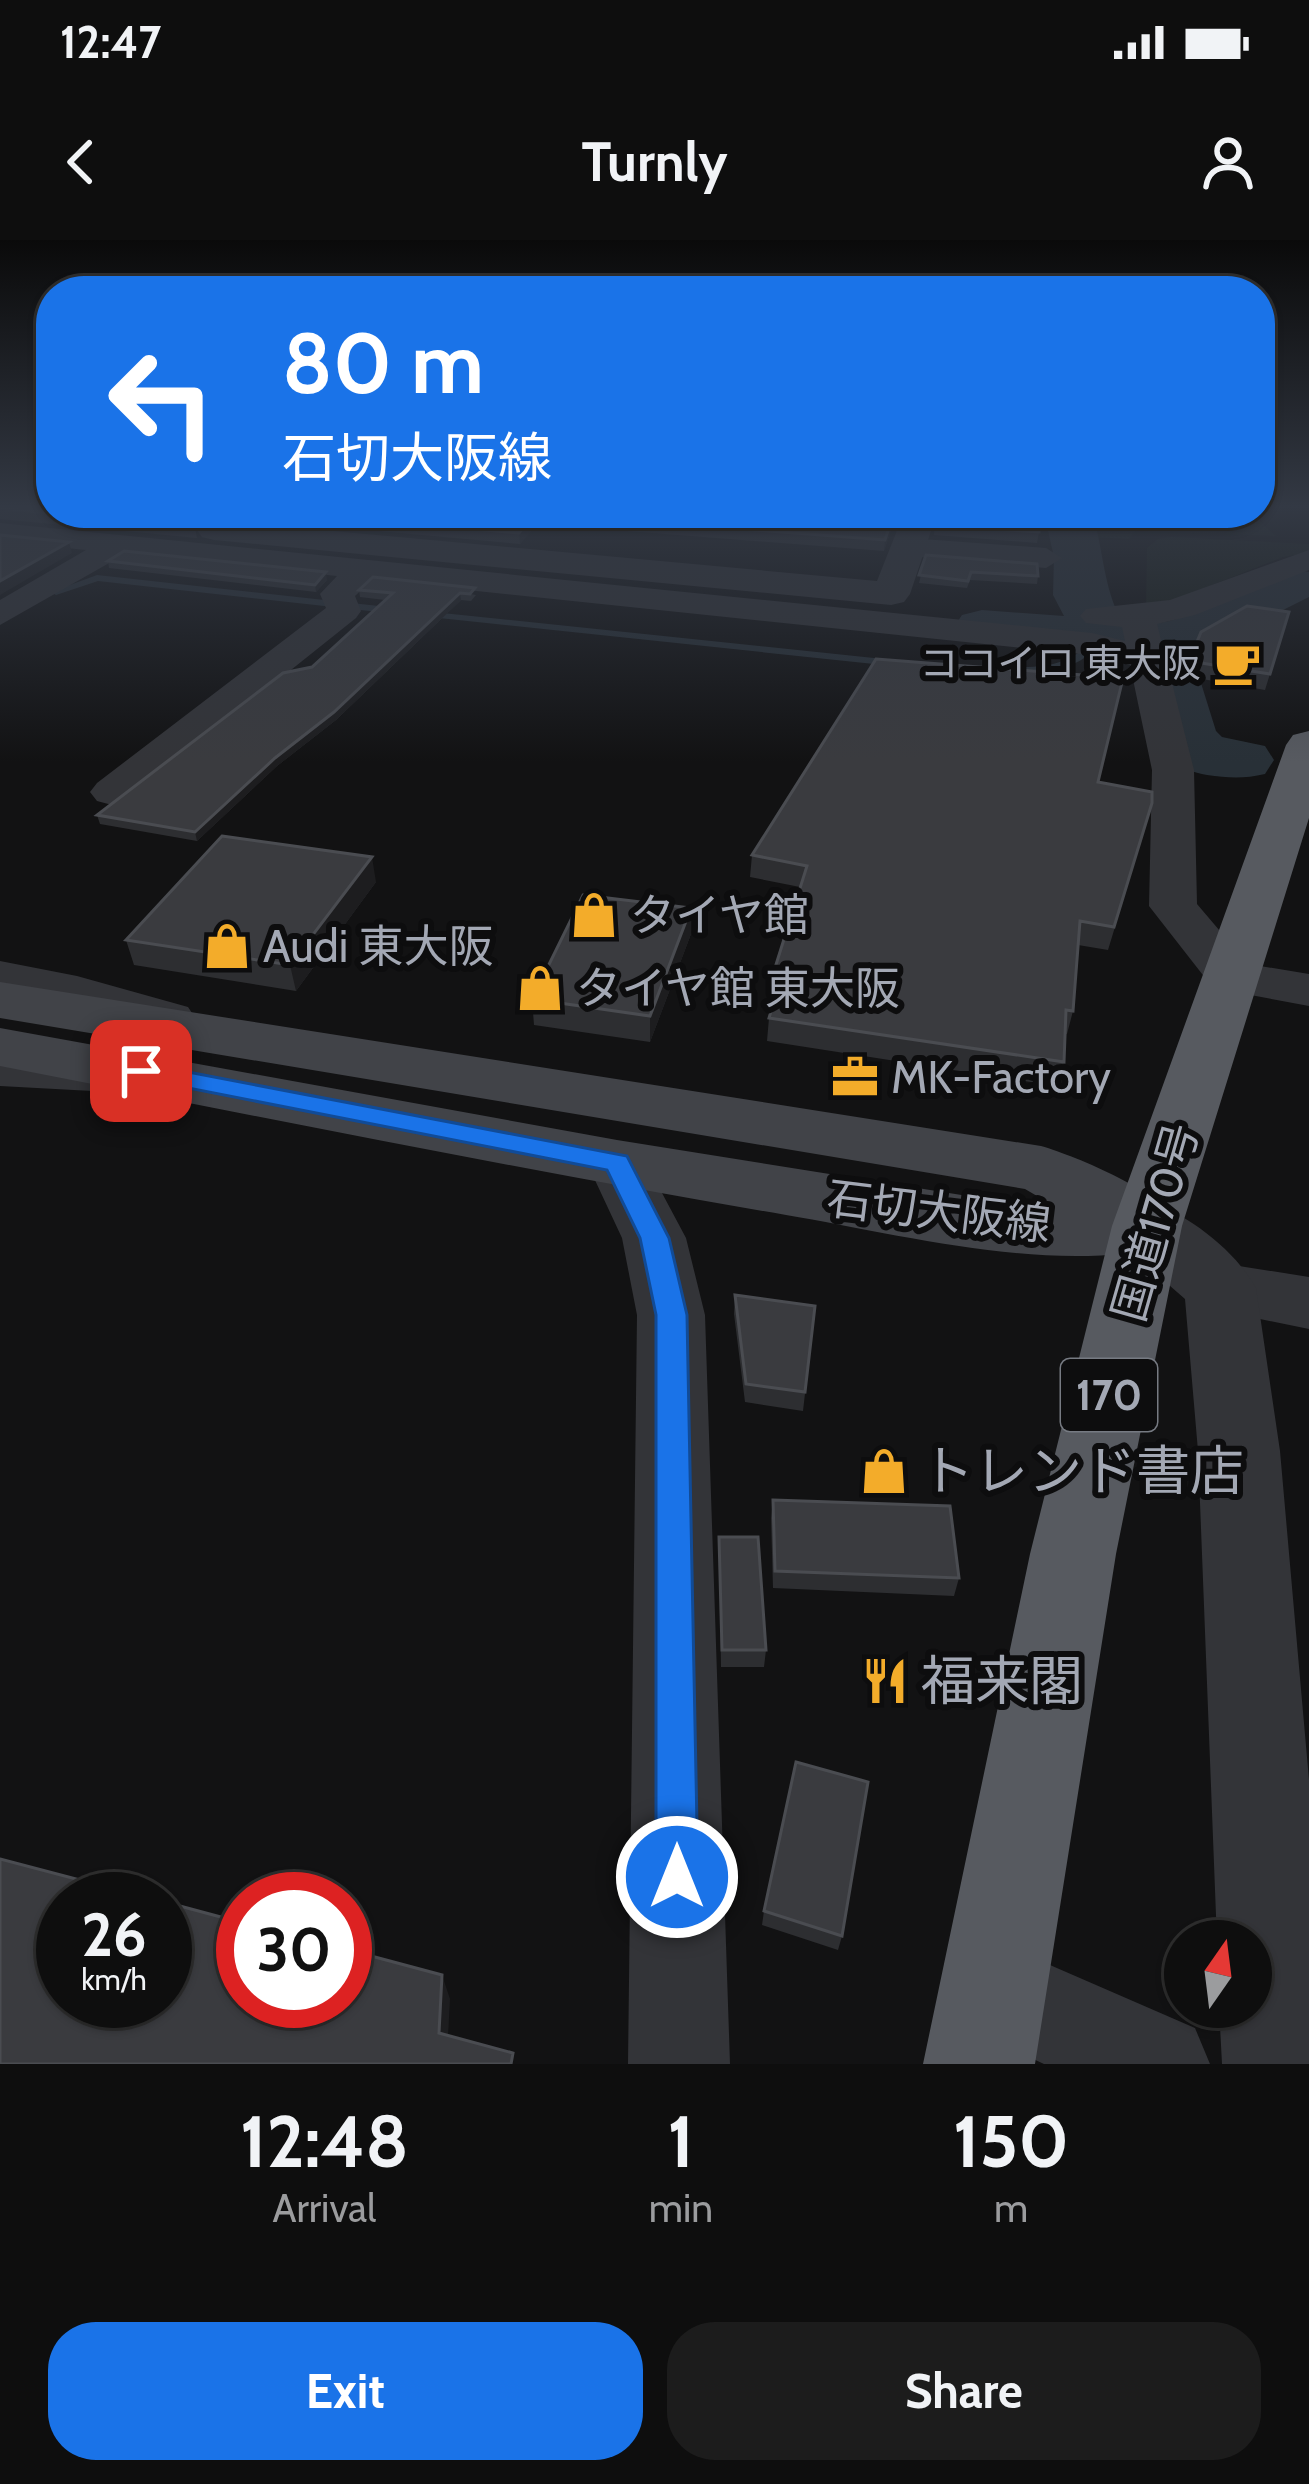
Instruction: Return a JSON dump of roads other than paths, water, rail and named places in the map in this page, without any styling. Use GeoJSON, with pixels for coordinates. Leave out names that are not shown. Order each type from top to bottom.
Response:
{"type":"FeatureCollection","features":[{"type":"Feature","properties":{"kind":"highway","name":"国道170号"},"geometry":{"type":"LineString","coordinates":[[985,2026],[1073,1554],[1147,1226],[1309,745]]}},
{"type":"Feature","properties":{"kind":"main road","name":"石切大阪線"},"geometry":{"type":"LineString","coordinates":[[0,1000],[617,1163],[1018,1229],[1147,1226]]}},
{"type":"Feature","properties":{"kind":"main road","name":"石切大阪線"},"geometry":{"type":"LineString","coordinates":[[0,1047],[207,1058],[1041,1169],[1147,1226]]}},
{"type":"Feature","properties":{"kind":"street"},"geometry":{"type":"LineString","coordinates":[[0,615],[40,591]]}},
{"type":"Feature","properties":{"kind":"street"},"geometry":{"type":"LineString","coordinates":[[112,792],[341,605],[341,591]]}},
{"type":"Feature","properties":{"kind":"street"},"geometry":{"type":"LineString","coordinates":[[564,591],[1074,642],[1137,634],[1229,591]]}},
{"type":"Feature","properties":{"kind":"street"},"geometry":{"type":"LineString","coordinates":[[856,591],[1078,614],[1137,634]]}},
{"type":"Feature","properties":{"kind":"street"},"geometry":{"type":"LineString","coordinates":[[891,595],[892,591]]}},
{"type":"Feature","properties":{"kind":"street"},"geometry":{"type":"LineString","coordinates":[[1137,634],[1173,770],[1173,906],[1231,977],[1309,990]]}},
{"type":"Feature","properties":{"kind":"street"},"geometry":{"type":"LineString","coordinates":[[0,977],[76,992],[207,1058]]}},
{"type":"Feature","properties":{"kind":"street"},"geometry":{"type":"LineString","coordinates":[[0,1068],[207,1058]]}},
{"type":"Feature","properties":{"kind":"street"},"geometry":{"type":"LineString","coordinates":[[617,1163],[655,1238],[671,1315],[679,2064]]}},
{"type":"Feature","properties":{"kind":"street"},"geometry":{"type":"LineString","coordinates":[[1147,1226],[1220,1288],[1309,1303]]}},
{"type":"Feature","properties":{"kind":"street"},"geometry":{"type":"LineString","coordinates":[[1220,1288],[1239,1451],[1278,2064]]}},
{"type":"Feature","properties":{"kind":"street"},"geometry":{"type":"LineString","coordinates":[[985,2026],[1159,2064]]}},
{"type":"Feature","properties":{"kind":"waterway"},"geometry":{"type":"LineString","coordinates":[[216,591],[397,611]]}},
{"type":"Feature","properties":{"kind":"waterway"},"geometry":{"type":"LineString","coordinates":[[1080,591],[1103,637]]}},
{"type":"Feature","properties":{"kind":"waterway"},"geometry":{"type":"LineString","coordinates":[[1103,637],[1156,641],[1191,634],[1279,591]]}},
{"type":"Feature","properties":{"kind":"waterway"},"geometry":{"type":"LineString","coordinates":[[423,614],[893,663]]}},
{"type":"Feature","properties":{"kind":"waterway"},"geometry":{"type":"LineString","coordinates":[[982,627],[1103,637]]}},
{"type":"Feature","properties":{"kind":"waterway"},"geometry":{"type":"LineString","coordinates":[[996,670],[1066,665],[1102,638]]}},
{"type":"Feature","properties":{"kind":"waterway"},"geometry":{"type":"LineString","coordinates":[[1128,639],[1163,653],[1185,738],[1201,754],[1241,760]]}},
{"type":"Feature","properties":{"kind":"place","name":"ココイロ 東大阪"},"geometry":{"type":"Point","coordinates":[1237,663]}},
{"type":"Feature","properties":{"kind":"place","name":"タイヤ館"},"geometry":{"type":"Point","coordinates":[594,915]}},
{"type":"Feature","properties":{"kind":"place","name":"Audi 東大阪"},"geometry":{"type":"Point","coordinates":[227,946]}},
{"type":"Feature","properties":{"kind":"place","name":"タイヤ館 東大阪"},"geometry":{"type":"Point","coordinates":[540,988]}},
{"type":"Feature","properties":{"kind":"place","name":"MK-Factory"},"geometry":{"type":"Point","coordinates":[855,1077]}},
{"type":"Feature","properties":{"kind":"place","name":"トレンド書店"},"geometry":{"type":"Point","coordinates":[884,1471]}},
{"type":"Feature","properties":{"kind":"place","name":"福来閣"},"geometry":{"type":"Point","coordinates":[885,1681]}}]}
